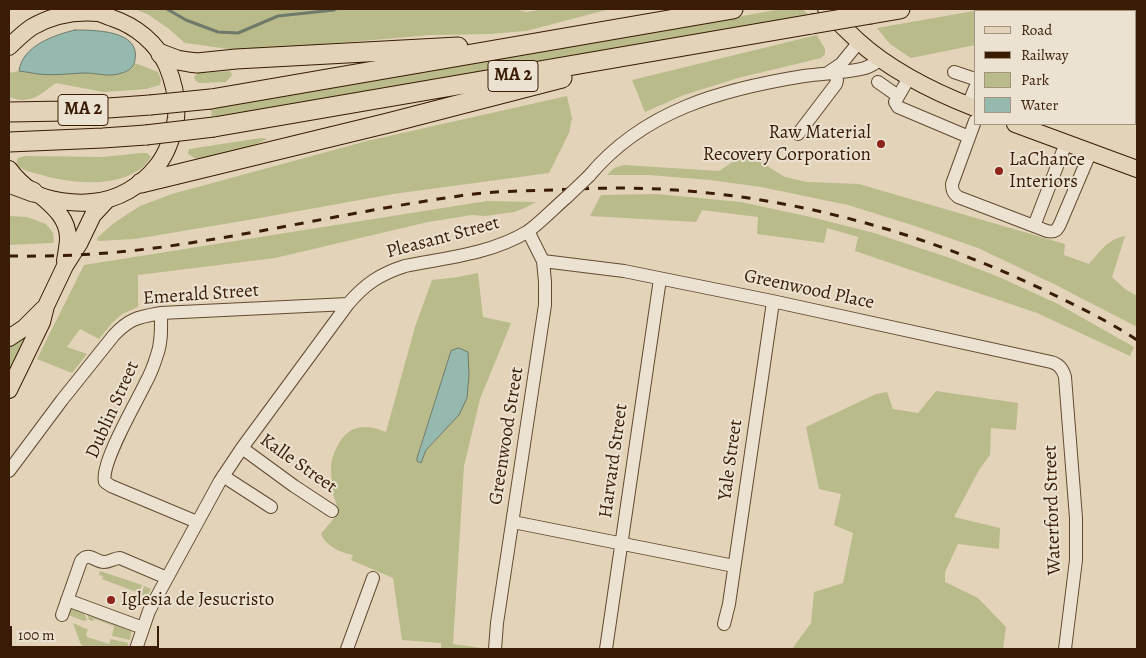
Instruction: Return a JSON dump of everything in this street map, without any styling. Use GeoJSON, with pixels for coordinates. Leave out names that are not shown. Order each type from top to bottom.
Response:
{"type":"FeatureCollection","features":[{"type":"Feature","properties":{"kind":"highway","name":"MA 2"},"geometry":{"type":"LineString","coordinates":[[12,112],[66,111],[211,99],[733,9]]}},
{"type":"Feature","properties":{"kind":"highway","name":"MA 2"},"geometry":{"type":"LineString","coordinates":[[16,142],[146,135],[214,127],[900,9]]}},
{"type":"Feature","properties":{"kind":"highway"},"geometry":{"type":"LineString","coordinates":[[161,54],[192,63],[375,51],[534,44]]}},
{"type":"Feature","properties":{"kind":"highway"},"geometry":{"type":"LineString","coordinates":[[141,183],[442,110],[674,49]]}},
{"type":"Feature","properties":{"kind":"highway"},"geometry":{"type":"LineString","coordinates":[[9,183],[37,194]]}},
{"type":"Feature","properties":{"kind":"main road"},"geometry":{"type":"LineString","coordinates":[[9,47],[20,35],[37,9]]}},
{"type":"Feature","properties":{"kind":"main road"},"geometry":{"type":"LineString","coordinates":[[826,9],[859,42],[882,59],[910,76],[971,107]]}},
{"type":"Feature","properties":{"kind":"main road"},"geometry":{"type":"LineString","coordinates":[[20,35],[53,18],[96,11],[125,22],[145,36],[161,54],[173,80],[176,92],[177,106],[171,140],[166,153],[153,171],[141,183],[107,200],[79,203],[62,201],[37,194]]}},
{"type":"Feature","properties":{"kind":"main road"},"geometry":{"type":"LineString","coordinates":[[1018,125],[1137,168]]}},
{"type":"Feature","properties":{"kind":"main road"},"geometry":{"type":"LineString","coordinates":[[9,169],[20,181],[56,210],[65,223],[68,235],[65,266]]}},
{"type":"Feature","properties":{"kind":"main road"},"geometry":{"type":"LineString","coordinates":[[9,390],[42,322],[46,306],[65,266],[79,244],[93,215],[107,200]]}},
{"type":"Feature","properties":{"kind":"main road"},"geometry":{"type":"LineString","coordinates":[[9,338],[24,328],[46,306]]}},
{"type":"Feature","properties":{"kind":"street"},"geometry":{"type":"LineString","coordinates":[[798,134],[836,84],[837,80],[832,71],[841,64],[859,42]]}},
{"type":"Feature","properties":{"kind":"street","name":"Pleasant Street"},"geometry":{"type":"LineString","coordinates":[[136,649],[149,611],[223,476],[358,292],[379,276],[393,269],[484,250],[528,231],[567,197],[609,154],[628,138],[673,112],[710,97],[752,86],[832,71],[866,68],[882,59]]}},
{"type":"Feature","properties":{"kind":"street"},"geometry":{"type":"LineString","coordinates":[[954,72],[974,79]]}},
{"type":"Feature","properties":{"kind":"street"},"geometry":{"type":"LineString","coordinates":[[910,76],[895,102],[898,107],[968,137]]}},
{"type":"Feature","properties":{"kind":"street"},"geometry":{"type":"LineString","coordinates":[[878,82],[898,96]]}},
{"type":"Feature","properties":{"kind":"street"},"geometry":{"type":"LineString","coordinates":[[971,107],[974,93]]}},
{"type":"Feature","properties":{"kind":"street"},"geometry":{"type":"LineString","coordinates":[[974,123],[952,184],[953,192],[958,197],[1052,232],[1057,230],[1090,151]]}},
{"type":"Feature","properties":{"kind":"street"},"geometry":{"type":"LineString","coordinates":[[1034,226],[1066,143]]}},
{"type":"Feature","properties":{"kind":"street","name":"Greenwood Street"},"geometry":{"type":"LineString","coordinates":[[495,649],[497,623],[544,318],[545,282],[543,261],[528,231]]}},
{"type":"Feature","properties":{"kind":"street","name":"Greenwood Place"},"geometry":{"type":"LineString","coordinates":[[543,261],[624,271],[660,278],[1051,362],[1057,364],[1063,370]]}},
{"type":"Feature","properties":{"kind":"street","name":"Harvard Street"},"geometry":{"type":"LineString","coordinates":[[606,649],[660,278]]}},
{"type":"Feature","properties":{"kind":"street","name":"Yale Street"},"geometry":{"type":"LineString","coordinates":[[724,624],[773,302]]}},
{"type":"Feature","properties":{"kind":"street","name":"Emerald Street"},"geometry":{"type":"LineString","coordinates":[[9,471],[114,335],[122,327],[139,316],[348,304]]}},
{"type":"Feature","properties":{"kind":"street","name":"Dublin Street"},"geometry":{"type":"LineString","coordinates":[[161,314],[158,354],[146,384],[125,422],[114,447],[104,480],[111,486],[198,522]]}},
{"type":"Feature","properties":{"kind":"street","name":"Waterford Street"},"geometry":{"type":"LineString","coordinates":[[1063,370],[1075,509],[1076,560],[1065,649]]}},
{"type":"Feature","properties":{"kind":"street","name":"Kalle Street"},"geometry":{"type":"LineString","coordinates":[[242,448],[294,486],[332,510]]}},
{"type":"Feature","properties":{"kind":"street"},"geometry":{"type":"LineString","coordinates":[[223,476],[271,507]]}},
{"type":"Feature","properties":{"kind":"street"},"geometry":{"type":"LineString","coordinates":[[513,522],[734,566]]}},
{"type":"Feature","properties":{"kind":"street"},"geometry":{"type":"LineString","coordinates":[[62,615],[81,562],[85,557],[104,562],[120,558],[167,578]]}},
{"type":"Feature","properties":{"kind":"street"},"geometry":{"type":"LineString","coordinates":[[347,649],[373,578]]}},
{"type":"Feature","properties":{"kind":"street"},"geometry":{"type":"LineString","coordinates":[[68,600],[143,628]]}},
{"type":"Feature","properties":{"kind":"green space"},"geometry":{"type":"Polygon","coordinates":[[[135,9],[513,9],[527,12],[544,9],[610,9],[526,31],[431,35],[244,51],[185,43],[149,15],[135,9]]]}},
{"type":"Feature","properties":{"kind":"green space"},"geometry":{"type":"Polygon","coordinates":[[[782,9],[802,9],[810,16],[212,120],[211,107],[317,91],[782,9]]]}},
{"type":"Feature","properties":{"kind":"green space"},"geometry":{"type":"Polygon","coordinates":[[[1137,9],[1137,72],[1136,10],[979,10],[1137,9]]]}},
{"type":"Feature","properties":{"kind":"green space"},"geometry":{"type":"Polygon","coordinates":[[[974,11],[974,45],[911,58],[890,44],[877,28],[974,11]]]}},
{"type":"Feature","properties":{"kind":"green space"},"geometry":{"type":"Polygon","coordinates":[[[817,35],[825,49],[825,54],[821,58],[738,78],[684,95],[645,112],[632,80],[817,35]]]}},
{"type":"Feature","properties":{"kind":"green space"},"geometry":{"type":"Polygon","coordinates":[[[135,63],[158,72],[161,80],[160,85],[146,89],[104,92],[56,83],[34,98],[23,100],[9,97],[9,73],[19,71],[39,74],[122,74],[131,69],[135,63]]]}},
{"type":"Feature","properties":{"kind":"green space"},"geometry":{"type":"Polygon","coordinates":[[[230,71],[232,75],[226,82],[199,83],[194,77],[198,73],[230,71]]]}},
{"type":"Feature","properties":{"kind":"green space"},"geometry":{"type":"Polygon","coordinates":[[[567,96],[572,118],[569,133],[549,173],[393,194],[135,239],[98,241],[97,238],[114,223],[140,206],[172,194],[367,141],[567,96]]]}},
{"type":"Feature","properties":{"kind":"green space"},"geometry":{"type":"Polygon","coordinates":[[[261,138],[268,139],[222,156],[198,160],[188,154],[189,149],[261,138]]]}},
{"type":"Feature","properties":{"kind":"green space"},"geometry":{"type":"Polygon","coordinates":[[[752,149],[770,168],[785,177],[807,182],[859,184],[1065,244],[1064,255],[1089,264],[1108,243],[1125,236],[1112,277],[1125,289],[1137,296],[1137,327],[1056,285],[978,248],[848,205],[761,187],[710,180],[649,175],[607,175],[614,168],[624,165],[719,171],[752,149]]]}},
{"type":"Feature","properties":{"kind":"green space"},"geometry":{"type":"Polygon","coordinates":[[[147,153],[151,157],[141,168],[129,175],[114,180],[99,182],[51,178],[27,171],[16,165],[18,158],[25,156],[103,157],[147,153]]]}},
{"type":"Feature","properties":{"kind":"green space"},"geometry":{"type":"Polygon","coordinates":[[[657,194],[741,202],[874,233],[950,258],[999,277],[1058,304],[1134,347],[1130,356],[1037,313],[855,251],[858,237],[827,228],[824,243],[757,234],[758,217],[702,210],[696,222],[590,216],[601,195],[657,194]]]}},
{"type":"Feature","properties":{"kind":"green space"},"geometry":{"type":"Polygon","coordinates":[[[487,201],[536,202],[514,212],[485,216],[472,215],[428,222],[275,258],[138,275],[138,307],[122,314],[99,339],[80,329],[67,347],[87,354],[72,373],[37,359],[84,265],[487,201]]]}},
{"type":"Feature","properties":{"kind":"green space"},"geometry":{"type":"Polygon","coordinates":[[[9,216],[27,217],[46,224],[53,233],[54,242],[9,245],[9,216]]]}},
{"type":"Feature","properties":{"kind":"green space"},"geometry":{"type":"Polygon","coordinates":[[[478,273],[483,317],[511,323],[480,399],[464,466],[453,644],[481,649],[441,649],[441,643],[402,640],[393,578],[351,560],[353,555],[334,548],[326,542],[321,534],[337,512],[331,469],[332,459],[337,446],[348,432],[360,427],[379,429],[386,432],[415,327],[432,280],[478,273]],[[451,351],[417,461],[420,463],[426,450],[459,415],[451,351]]]}},
{"type":"Feature","properties":{"kind":"green space"},"geometry":{"type":"Polygon","coordinates":[[[32,336],[9,375],[9,343],[22,337],[32,336]]]}},
{"type":"Feature","properties":{"kind":"green space"},"geometry":{"type":"Polygon","coordinates":[[[936,391],[1018,403],[1016,430],[991,428],[990,455],[979,470],[954,517],[1000,528],[999,549],[958,544],[945,572],[945,582],[978,598],[1006,627],[1003,649],[792,649],[811,623],[814,592],[843,583],[853,533],[834,525],[841,494],[819,489],[806,427],[876,394],[887,392],[893,409],[918,413],[936,391]]]}},
{"type":"Feature","properties":{"kind":"green space"},"geometry":{"type":"Polygon","coordinates":[[[100,571],[142,585],[139,593],[102,579],[103,576],[99,575],[100,571]]]}},
{"type":"Feature","properties":{"kind":"green space"},"geometry":{"type":"Polygon","coordinates":[[[144,586],[151,589],[143,603],[139,602],[144,586]]]}},
{"type":"Feature","properties":{"kind":"green space"},"geometry":{"type":"Polygon","coordinates":[[[72,607],[83,611],[87,620],[84,621],[68,615],[72,607]]]}},
{"type":"Feature","properties":{"kind":"green space"},"geometry":{"type":"Polygon","coordinates":[[[86,611],[132,628],[130,640],[112,636],[114,626],[94,619],[93,621],[89,620],[86,611]]]}},
{"type":"Feature","properties":{"kind":"green space"},"geometry":{"type":"Polygon","coordinates":[[[73,623],[89,630],[87,631],[87,637],[109,644],[111,639],[128,643],[127,649],[93,649],[81,645],[73,623]]]}},
{"type":"Feature","properties":{"kind":"water"},"geometry":{"type":"Polygon","coordinates":[[[75,30],[93,30],[124,37],[135,50],[134,65],[127,71],[114,75],[88,73],[44,75],[19,71],[21,62],[32,48],[58,35],[75,30]]]}},
{"type":"Feature","properties":{"kind":"water"},"geometry":{"type":"Polygon","coordinates":[[[459,348],[468,352],[467,398],[459,415],[426,450],[421,463],[417,461],[417,458],[451,351],[459,348]]]}},
{"type":"Feature","properties":{"kind":"waterway"},"geometry":{"type":"LineString","coordinates":[[167,9],[186,20],[218,32],[238,33],[278,16],[336,9]]}},
{"type":"Feature","properties":{"kind":"railway"},"geometry":{"type":"LineString","coordinates":[[9,256],[53,256],[140,250],[470,194],[599,188],[675,190],[772,202],[820,212],[914,238],[960,254],[1050,293],[1083,309],[1137,340]]}},
{"type":"Feature","properties":{"kind":"place","name":"Raw Material Recovery Corporation"},"geometry":{"type":"Point","coordinates":[881,144]}},
{"type":"Feature","properties":{"kind":"place","name":"LaChance Interiors"},"geometry":{"type":"Point","coordinates":[999,171]}},
{"type":"Feature","properties":{"kind":"place","name":"Iglesia de Jesucristo"},"geometry":{"type":"Point","coordinates":[111,600]}}]}
